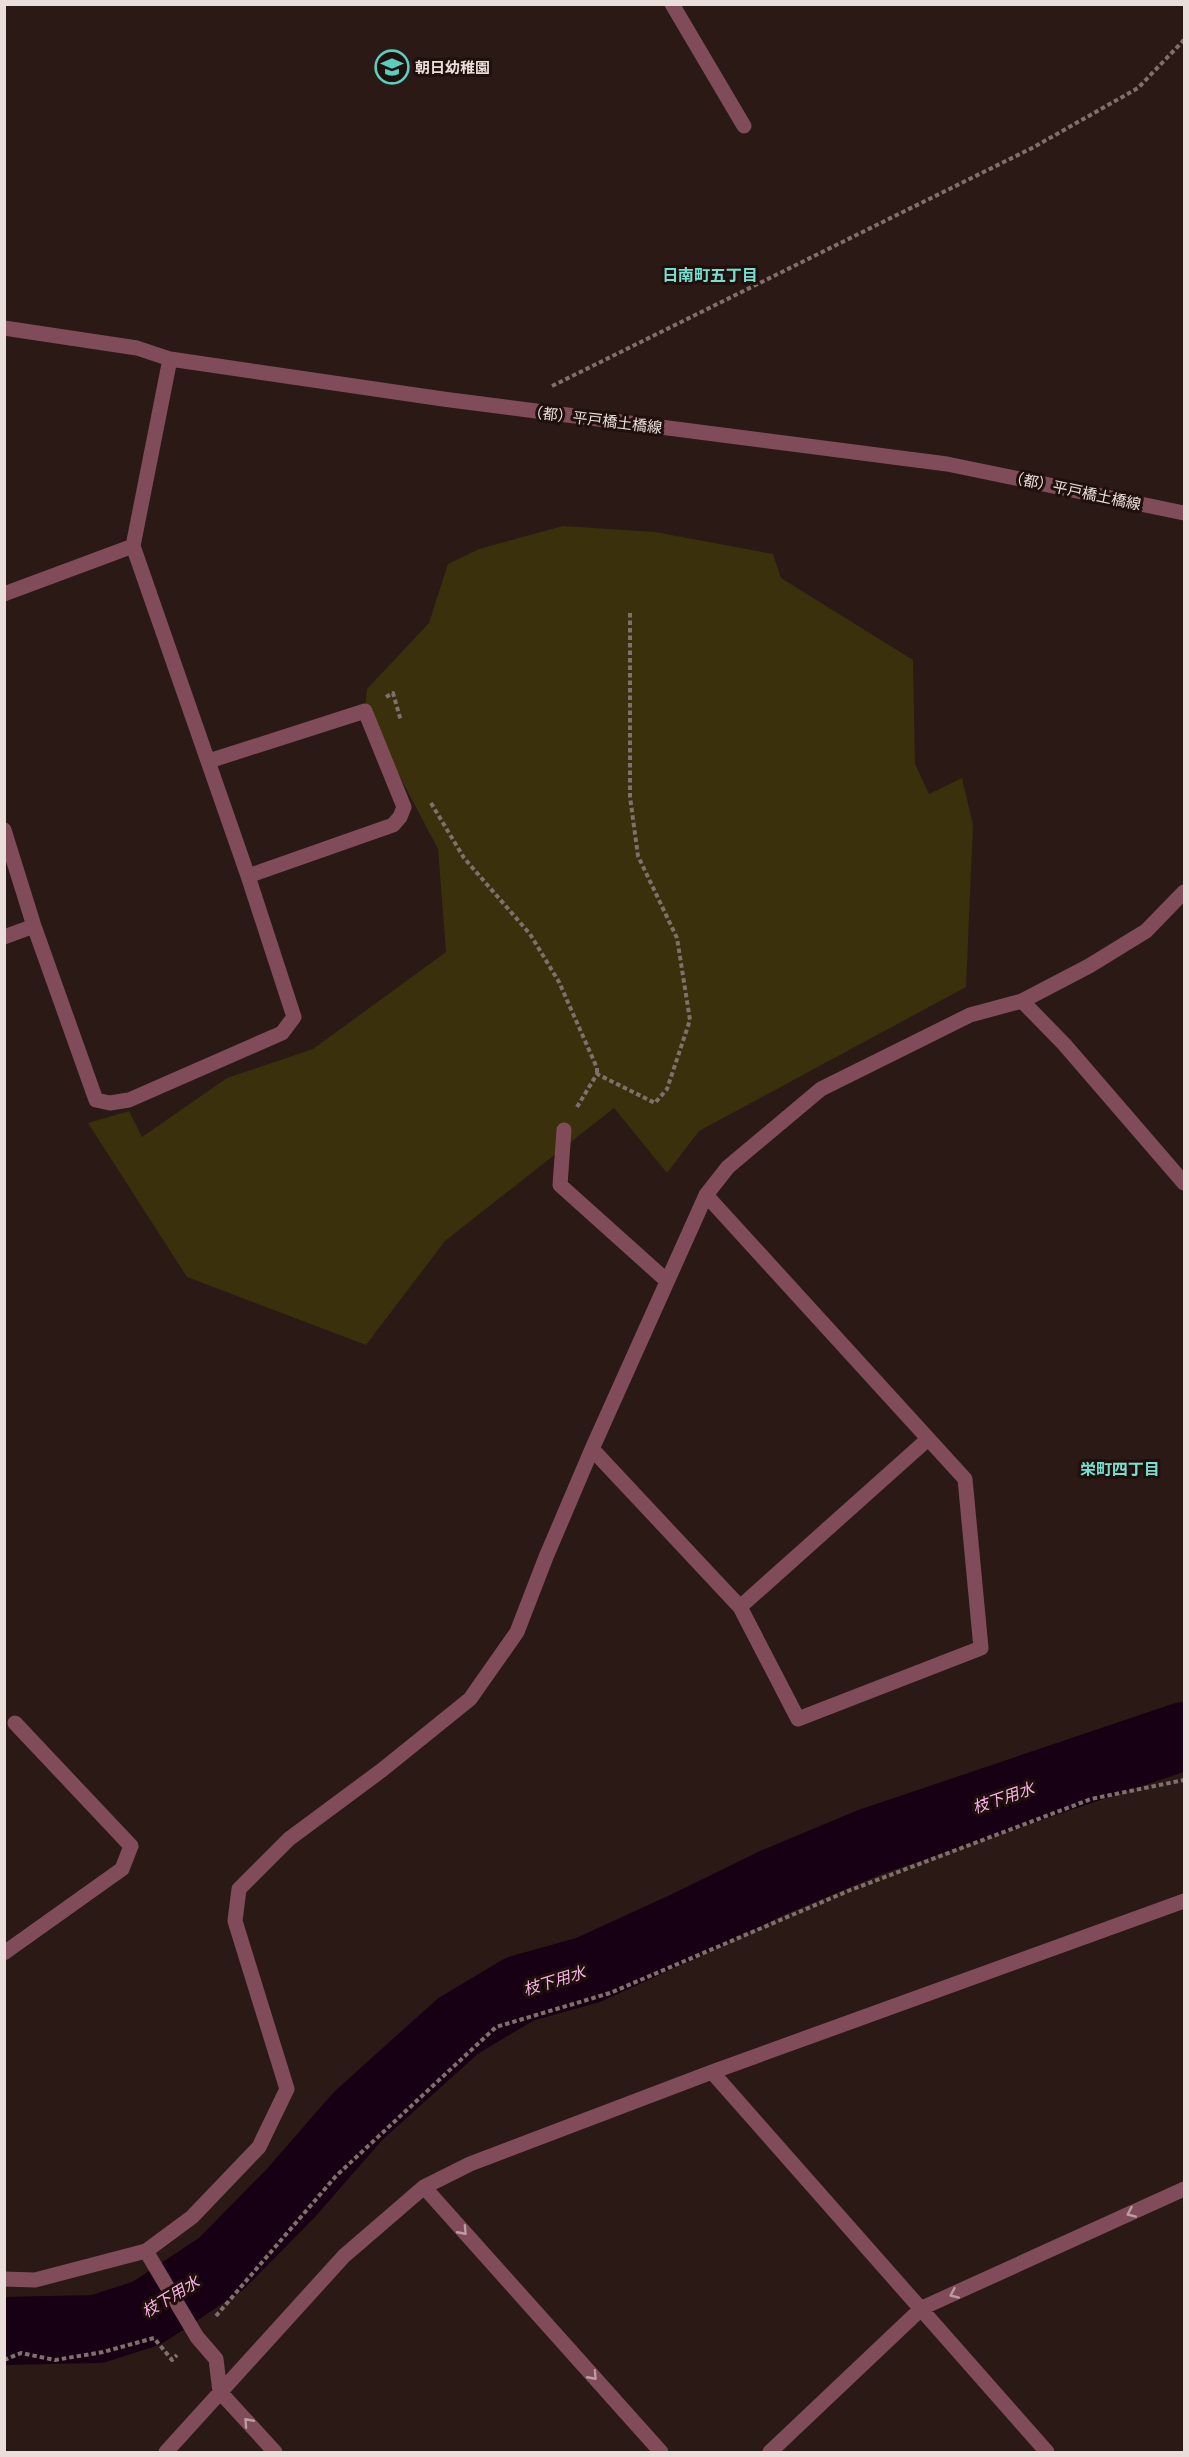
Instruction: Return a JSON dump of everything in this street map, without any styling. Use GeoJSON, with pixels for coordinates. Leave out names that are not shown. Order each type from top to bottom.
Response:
{"type":"FeatureCollection","features":[{"type":"Feature","properties":{"kind":"street"},"geometry":{"type":"LineString","coordinates":[[672,4],[744,126]]}},
{"type":"Feature","properties":{"kind":"street","name":"（都）平戸橋土橋線"},"geometry":{"type":"LineString","coordinates":[[4,328],[137,348],[170,359],[487,405],[947,464],[1185,513]]}},
{"type":"Feature","properties":{"kind":"street"},"geometry":{"type":"LineString","coordinates":[[4,830],[34,927],[96,1100],[110,1103],[129,1100],[282,1033],[294,1017],[209,761],[133,546],[170,359]]}},
{"type":"Feature","properties":{"kind":"street"},"geometry":{"type":"LineString","coordinates":[[4,594],[133,546]]}},
{"type":"Feature","properties":{"kind":"street"},"geometry":{"type":"LineString","coordinates":[[209,761],[365,711],[404,807],[400,817],[393,825],[248,876]]}},
{"type":"Feature","properties":{"kind":"street"},"geometry":{"type":"LineString","coordinates":[[4,2279],[35,2280],[146,2251],[192,2217],[259,2147],[287,2089],[234,1921],[239,1889],[289,1839],[470,1699],[518,1632],[546,1557],[592,1449],[706,1195],[729,1167],[821,1089],[970,1015],[1022,1001],[1089,966],[1146,931],[1185,892]]}},
{"type":"Feature","properties":{"kind":"street"},"geometry":{"type":"LineString","coordinates":[[4,937],[34,927]]}},
{"type":"Feature","properties":{"kind":"street"},"geometry":{"type":"LineString","coordinates":[[1022,1001],[1064,1044],[1185,1183]]}},
{"type":"Feature","properties":{"kind":"street"},"geometry":{"type":"LineString","coordinates":[[564,1130],[560,1185],[667,1281]]}},
{"type":"Feature","properties":{"kind":"street"},"geometry":{"type":"LineString","coordinates":[[592,1449],[740,1607],[798,1719],[981,1648],[965,1479],[706,1195]]}},
{"type":"Feature","properties":{"kind":"street"},"geometry":{"type":"LineString","coordinates":[[740,1607],[928,1439]]}},
{"type":"Feature","properties":{"kind":"street"},"geometry":{"type":"LineString","coordinates":[[4,1953],[122,1869],[131,1846],[15,1723]]}},
{"type":"Feature","properties":{"kind":"street"},"geometry":{"type":"LineString","coordinates":[[166,2452],[344,2256],[424,2187],[470,2164],[712,2072],[1185,1901]]}},
{"type":"Feature","properties":{"kind":"street"},"geometry":{"type":"LineString","coordinates":[[712,2072],[1047,2452]]}},
{"type":"Feature","properties":{"kind":"street"},"geometry":{"type":"LineString","coordinates":[[424,2187],[661,2452]]}},
{"type":"Feature","properties":{"kind":"street"},"geometry":{"type":"LineString","coordinates":[[770,2452],[922,2308],[1181,2195]]}},
{"type":"Feature","properties":{"kind":"street"},"geometry":{"type":"LineString","coordinates":[[146,2251],[197,2337],[216,2359],[220,2392],[275,2452]]}},
{"type":"Feature","properties":{"kind":"path"},"geometry":{"type":"LineString","coordinates":[[552,386],[1034,147],[1138,88],[1185,40]]}},
{"type":"Feature","properties":{"kind":"path"},"geometry":{"type":"LineString","coordinates":[[597,1074],[656,1103],[666,1089],[690,1020],[676,938],[638,856],[630,797],[630,610]]}},
{"type":"Feature","properties":{"kind":"path"},"geometry":{"type":"LineString","coordinates":[[365,711],[393,693],[402,725]]}},
{"type":"Feature","properties":{"kind":"path"},"geometry":{"type":"LineString","coordinates":[[429,799],[464,858],[530,934],[559,982],[597,1068],[597,1074],[564,1130]]}},
{"type":"Feature","properties":{"kind":"path"},"geometry":{"type":"LineString","coordinates":[[4,2360],[21,2353],[55,2360],[104,2352],[154,2338],[172,2360],[197,2337],[336,2176],[496,2027],[610,1993],[848,1891],[1091,1799],[1185,1780]]}},
{"type":"Feature","properties":{"kind":"shaded area"},"geometry":{"type":"Polygon","coordinates":[[[563,526],[655,532],[773,554],[781,578],[913,660],[915,764],[929,794],[962,778],[973,825],[966,987],[699,1131],[667,1173],[614,1108],[445,1241],[366,1345],[187,1277],[88,1123],[129,1111],[142,1137],[227,1078],[313,1049],[446,952],[438,849],[365,711],[367,689],[429,623],[448,564],[479,549],[563,526]]]}},
{"type":"Feature","properties":{"kind":"waterway","name":"枝下用水"},"geometry":{"type":"LineString","coordinates":[[4,2331],[97,2329],[147,2313],[221,2264],[290,2194],[358,2116],[458,2026],[520,1989],[588,1970],[774,1882],[870,1842],[1184,1736]]}},
{"type":"Feature","properties":{"kind":"place","name":"朝日幼稚園"},"geometry":{"type":"Point","coordinates":[392,67]}},
{"type":"Feature","properties":{"kind":"district","name":"日南町五丁目"},"geometry":{"type":"Point","coordinates":[710,274]}},
{"type":"Feature","properties":{"kind":"district","name":"栄町四丁目"},"geometry":{"type":"Point","coordinates":[1120,1468]}}]}
